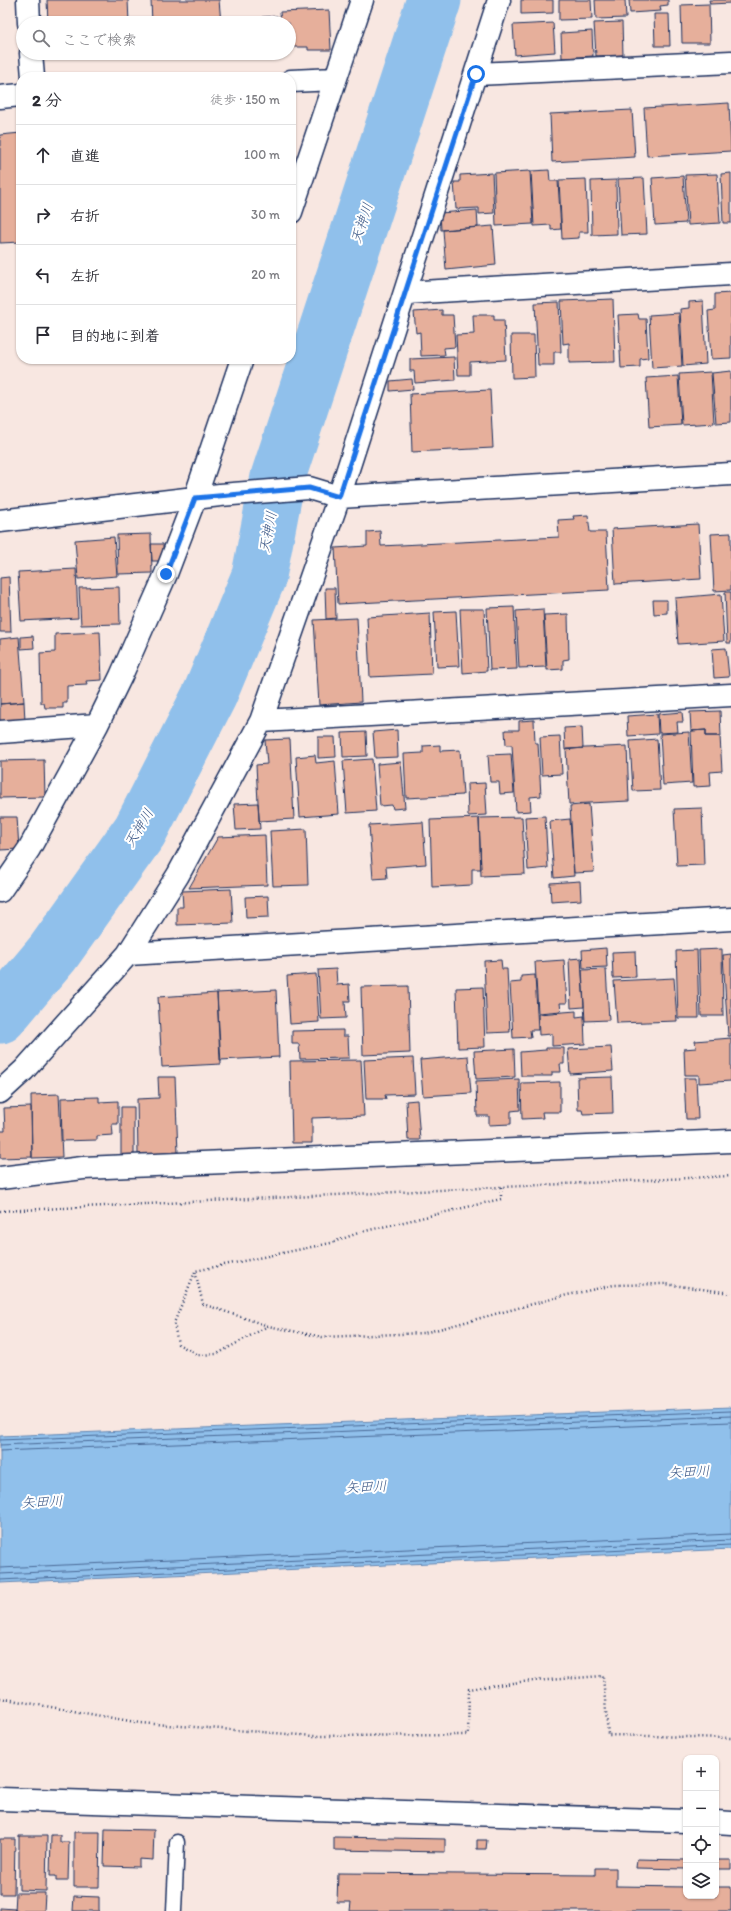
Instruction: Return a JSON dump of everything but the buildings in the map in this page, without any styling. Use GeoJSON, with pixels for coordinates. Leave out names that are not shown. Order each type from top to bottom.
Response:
{"type":"FeatureCollection","features":[{"type":"Feature","properties":{"kind":"street"},"geometry":{"type":"LineString","coordinates":[[28,0],[29,16]]}},
{"type":"Feature","properties":{"kind":"street"},"geometry":{"type":"LineString","coordinates":[[296,197],[362,0]]}},
{"type":"Feature","properties":{"kind":"street"},"geometry":{"type":"LineString","coordinates":[[0,1092],[24,1070],[128,954],[178,875],[261,721],[339,497],[499,0]]}},
{"type":"Feature","properties":{"kind":"street"},"geometry":{"type":"LineString","coordinates":[[32,60],[33,72]]}},
{"type":"Feature","properties":{"kind":"street"},"geometry":{"type":"LineString","coordinates":[[476,74],[731,62]]}},
{"type":"Feature","properties":{"kind":"street"},"geometry":{"type":"LineString","coordinates":[[296,81],[335,79]]}},
{"type":"Feature","properties":{"kind":"street"},"geometry":{"type":"LineString","coordinates":[[0,97],[16,95]]}},
{"type":"Feature","properties":{"kind":"street"},"geometry":{"type":"LineString","coordinates":[[405,293],[731,274]]}},
{"type":"Feature","properties":{"kind":"street"},"geometry":{"type":"LineString","coordinates":[[0,891],[29,849],[97,725],[121,676],[166,574],[195,498],[240,364]]}},
{"type":"Feature","properties":{"kind":"street"},"geometry":{"type":"LineString","coordinates":[[0,521],[220,495],[309,488],[339,497],[731,474]]}},
{"type":"Feature","properties":{"kind":"street"},"geometry":{"type":"LineString","coordinates":[[261,721],[731,696]]}},
{"type":"Feature","properties":{"kind":"street"},"geometry":{"type":"LineString","coordinates":[[0,732],[97,725]]}},
{"type":"Feature","properties":{"kind":"street"},"geometry":{"type":"LineString","coordinates":[[128,954],[731,919]]}},
{"type":"Feature","properties":{"kind":"street"},"geometry":{"type":"LineString","coordinates":[[0,1178],[83,1168],[731,1141]]}},
{"type":"Feature","properties":{"kind":"street"},"geometry":{"type":"LineString","coordinates":[[0,1799],[683,1821]]}},
{"type":"Feature","properties":{"kind":"street"},"geometry":{"type":"LineString","coordinates":[[719,1822],[731,1823]]}},
{"type":"Feature","properties":{"kind":"lane"},"geometry":{"type":"LineString","coordinates":[[174,1911],[177,1842]]}},
{"type":"Feature","properties":{"kind":"path"},"geometry":{"type":"LineString","coordinates":[[0,1211],[731,1176]]}},
{"type":"Feature","properties":{"kind":"path"},"geometry":{"type":"LineString","coordinates":[[195,1271],[331,1243],[361,1232],[502,1199],[501,1187]]}},
{"type":"Feature","properties":{"kind":"path"},"geometry":{"type":"LineString","coordinates":[[195,1271],[203,1304],[268,1326],[322,1337],[424,1333],[563,1296],[614,1285],[664,1284],[731,1293]]}},
{"type":"Feature","properties":{"kind":"path"},"geometry":{"type":"LineString","coordinates":[[195,1271],[174,1323],[178,1344],[198,1355],[217,1354],[268,1326]]}},
{"type":"Feature","properties":{"kind":"path"},"geometry":{"type":"LineString","coordinates":[[0,1698],[141,1723],[314,1736],[468,1735],[469,1689],[520,1682],[603,1676],[608,1735],[731,1738]]}},
{"type":"Feature","properties":{"kind":"water","name":"矢田川"},"geometry":{"type":"Polygon","coordinates":[[[731,1407],[731,1549],[0,1583],[0,1436],[731,1407]]]}},
{"type":"Feature","properties":{"kind":"waterway","name":"天神川"},"geometry":{"type":"LineString","coordinates":[[0,1016],[53,953],[140,831],[210,694],[259,576],[278,477],[434,0]]}},
{"type":"Feature","properties":{"kind":"route"},"geometry":{"type":"LineString","coordinates":[[166,574],[195,498],[309,488],[339,497],[476,74]]}}]}
